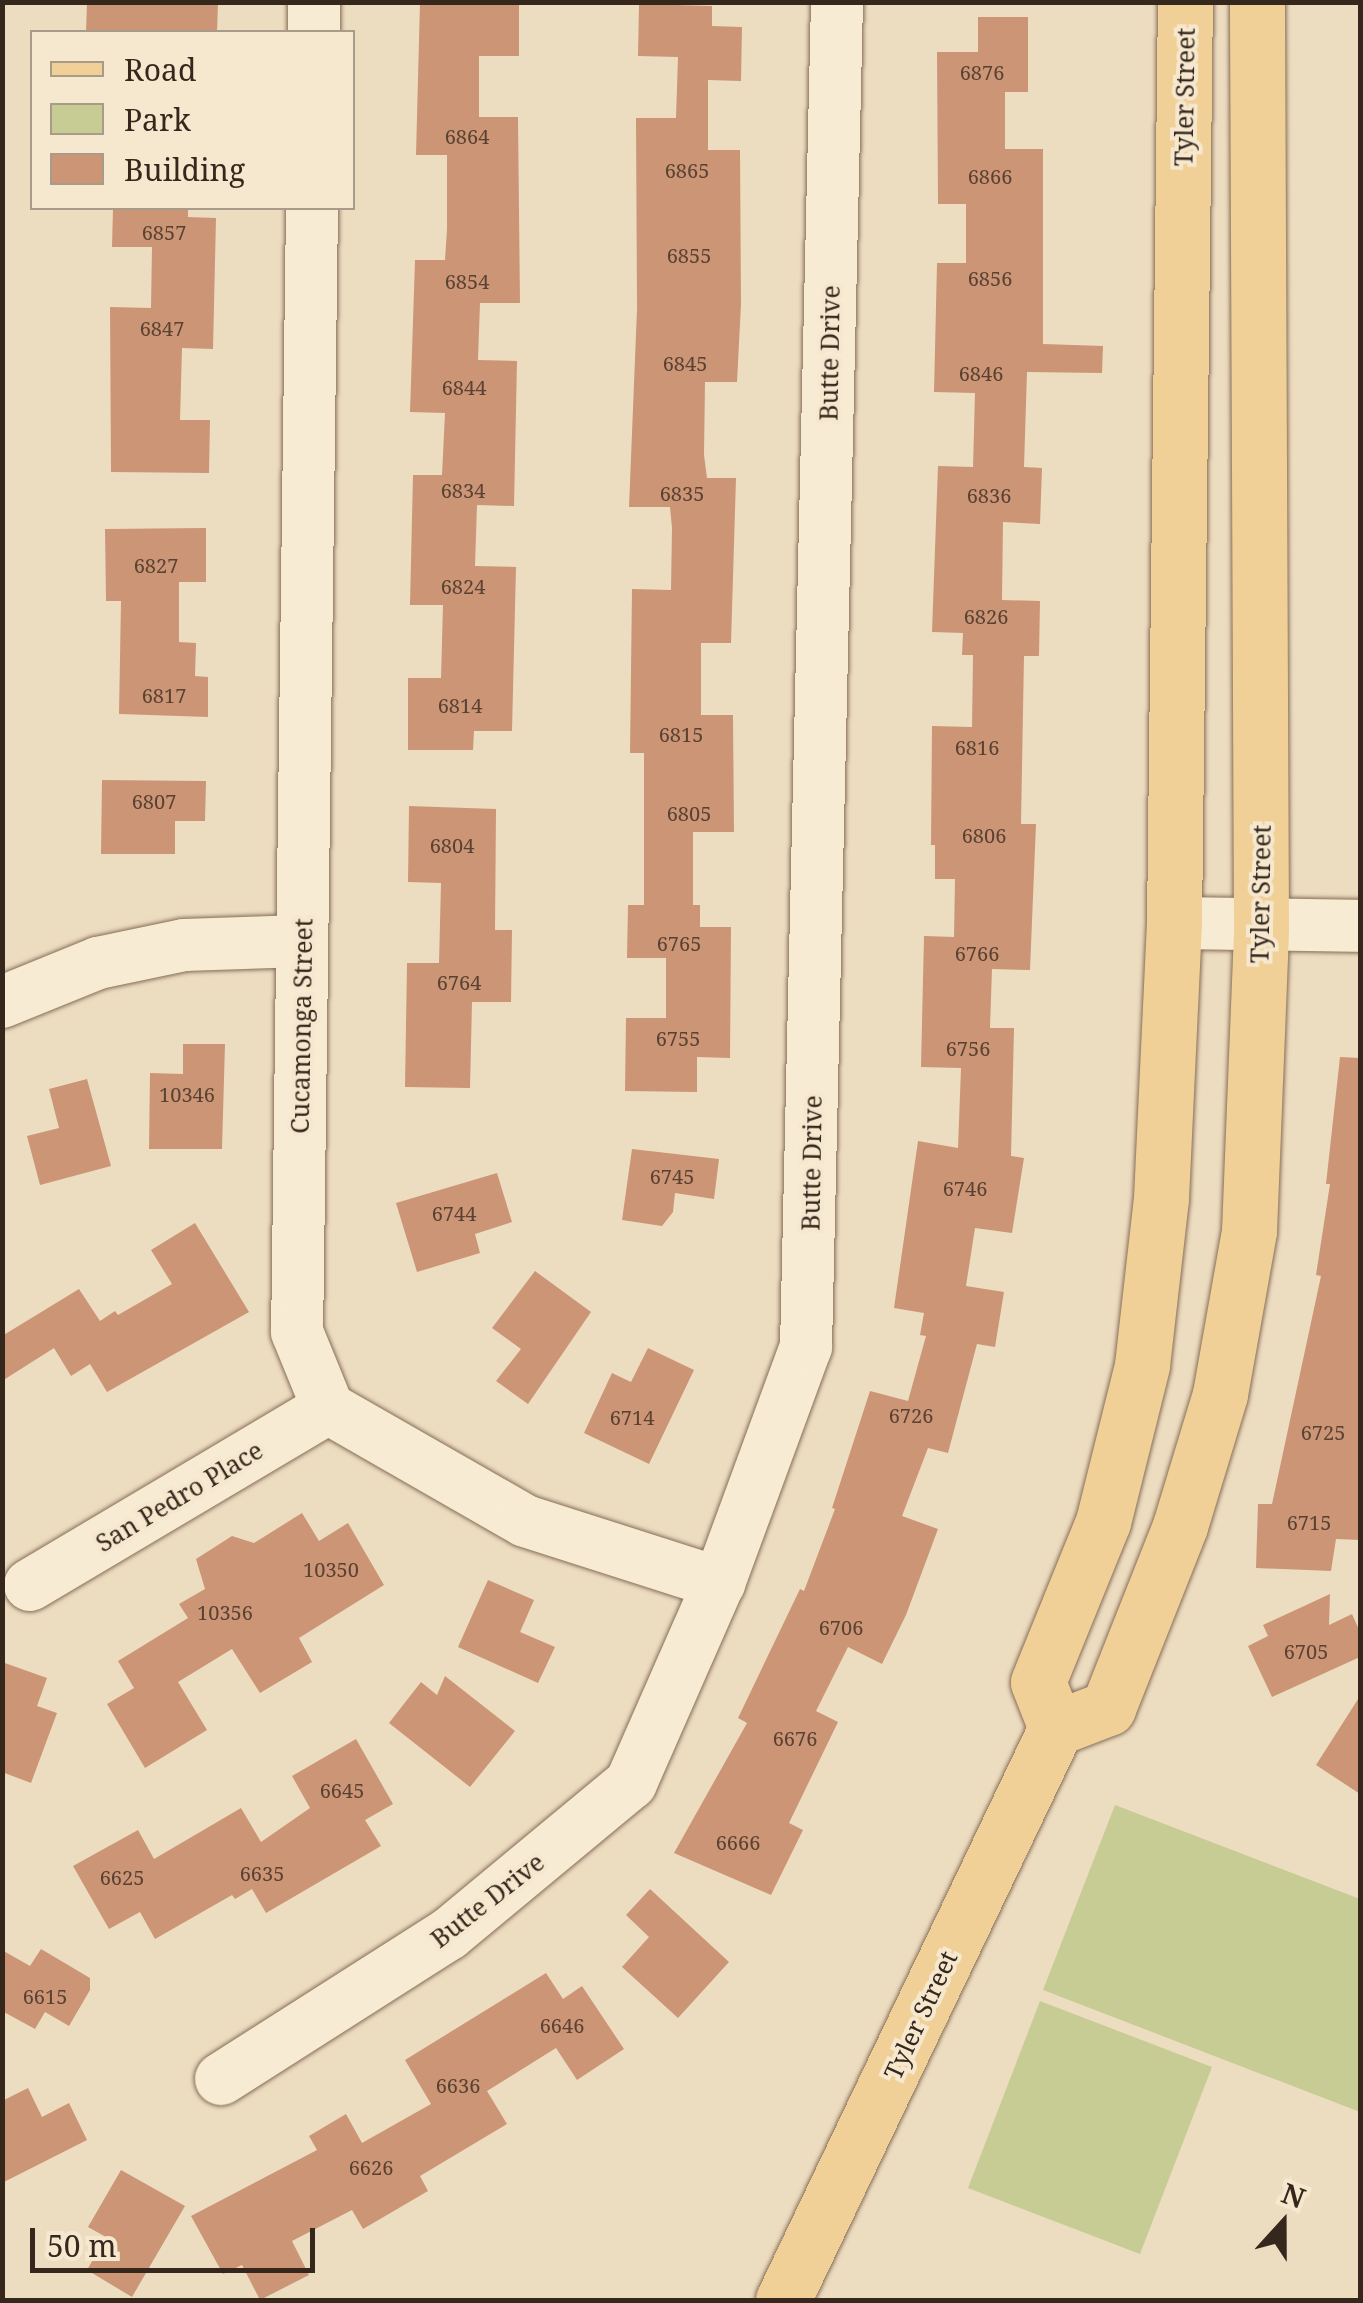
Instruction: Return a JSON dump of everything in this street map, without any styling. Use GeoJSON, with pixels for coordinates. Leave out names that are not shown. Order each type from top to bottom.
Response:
{"type":"FeatureCollection","features":[{"type":"Feature","properties":{"kind":"main road","name":"Tyler Street"},"geometry":{"type":"LineString","coordinates":[[1056,1728],[1038,1682],[1104,1522],[1142,1365],[1161,1198],[1174,923],[1185,2]]}},
{"type":"Feature","properties":{"kind":"main road","name":"Tyler Street"},"geometry":{"type":"LineString","coordinates":[[783,2300],[1056,1728],[1108,1708],[1180,1526],[1220,1394],[1249,1231],[1261,926],[1257,2]]}},
{"type":"Feature","properties":{"kind":"street"},"geometry":{"type":"LineString","coordinates":[[314,2],[314,30]]}},
{"type":"Feature","properties":{"kind":"street","name":"Butte Drive"},"geometry":{"type":"LineString","coordinates":[[222,2080],[449,1934],[631,1783],[719,1583],[806,1347],[837,2]]}},
{"type":"Feature","properties":{"kind":"street","name":"Cucamonga Street"},"geometry":{"type":"LineString","coordinates":[[312,210],[296,1332],[328,1408]]}},
{"type":"Feature","properties":{"kind":"street"},"geometry":{"type":"LineString","coordinates":[[1174,923],[1360,926]]}},
{"type":"Feature","properties":{"kind":"street"},"geometry":{"type":"LineString","coordinates":[[2,1002],[98,963],[184,945],[302,941]]}},
{"type":"Feature","properties":{"kind":"street"},"geometry":{"type":"LineString","coordinates":[[328,1408],[525,1521],[719,1583]]}},
{"type":"Feature","properties":{"kind":"street","name":"San Pedro Place"},"geometry":{"type":"LineString","coordinates":[[30,1584],[328,1408]]}},
{"type":"Feature","properties":{"kind":"green space"},"geometry":{"type":"Polygon","coordinates":[[[1115,1805],[1360,1899],[1360,2112],[1043,1990],[1115,1805]]]}},
{"type":"Feature","properties":{"kind":"green space"},"geometry":{"type":"Polygon","coordinates":[[[1040,2001],[1212,2067],[1140,2254],[968,2188],[1040,2001]]]}},
{"type":"Feature","properties":{"kind":"building"},"geometry":{"type":"Polygon","coordinates":[[[87,2],[218,3],[217,30],[86,30],[87,2]]]}},
{"type":"Feature","properties":{"kind":"building"},"geometry":{"type":"Polygon","coordinates":[[[420,2],[519,3],[519,56],[479,56],[479,117],[518,117],[520,303],[480,303],[478,360],[517,361],[514,506],[477,505],[475,566],[516,567],[512,731],[474,731],[473,750],[408,750],[408,678],[441,678],[443,605],[410,605],[413,475],[442,475],[445,413],[410,412],[415,260],[445,260],[447,229],[447,155],[416,155],[420,2]]]}},
{"type":"Feature","properties":{"kind":"building"},"geometry":{"type":"Polygon","coordinates":[[[639,4],[712,6],[712,26],[742,27],[741,81],[708,80],[708,150],[740,150],[741,304],[737,382],[705,382],[707,478],[736,478],[731,643],[701,643],[701,715],[733,715],[734,832],[693,832],[693,905],[700,905],[700,927],[731,927],[730,1058],[697,1057],[697,1092],[625,1091],[626,1018],[666,1018],[666,958],[627,958],[628,905],[644,905],[644,753],[630,753],[632,589],[671,590],[672,528],[670,507],[629,507],[637,309],[636,118],[676,118],[678,57],[638,56],[639,4]]]}},
{"type":"Feature","properties":{"kind":"building"},"geometry":{"type":"Polygon","coordinates":[[[978,17],[1028,17],[1028,92],[1005,92],[1005,149],[1043,149],[1043,344],[1103,346],[1102,373],[1027,372],[1024,467],[1042,468],[1040,524],[1003,522],[1002,600],[1040,601],[1039,656],[1024,656],[1021,824],[1036,824],[1030,970],[992,969],[990,1028],[1014,1028],[1011,1156],[1024,1158],[1012,1233],[975,1228],[966,1286],[1004,1292],[995,1347],[977,1344],[948,1453],[928,1448],[902,1516],[938,1529],[906,1615],[882,1664],[848,1647],[816,1711],[838,1722],[789,1823],[803,1830],[771,1895],[674,1853],[747,1723],[738,1718],[800,1589],[804,1591],[835,1509],[832,1508],[870,1391],[908,1401],[926,1336],[920,1335],[924,1313],[894,1308],[918,1141],[958,1148],[961,1068],[921,1067],[924,936],[954,937],[955,879],[935,879],[935,845],[931,845],[932,726],[972,727],[973,655],[962,655],[963,633],[932,632],[938,466],[973,467],[975,393],[934,392],[937,263],[966,263],[966,204],[938,204],[937,52],[978,52],[978,17]]]}},
{"type":"Feature","properties":{"kind":"building"},"geometry":{"type":"Polygon","coordinates":[[[113,210],[188,210],[188,217],[216,218],[213,349],[182,348],[180,420],[210,420],[209,473],[111,472],[110,307],[151,308],[152,247],[112,247],[113,210]]]}},
{"type":"Feature","properties":{"kind":"building"},"geometry":{"type":"Polygon","coordinates":[[[206,528],[206,582],[179,582],[179,642],[196,643],[195,676],[208,677],[208,717],[119,714],[121,601],[106,601],[105,529],[206,528]]]}},
{"type":"Feature","properties":{"kind":"building"},"geometry":{"type":"Polygon","coordinates":[[[102,780],[206,781],[205,821],[175,821],[175,854],[101,854],[102,780]]]}},
{"type":"Feature","properties":{"kind":"building"},"geometry":{"type":"Polygon","coordinates":[[[409,806],[496,809],[495,930],[512,930],[511,1002],[472,1002],[470,1088],[405,1087],[407,963],[439,963],[441,883],[408,882],[409,806]]]}},
{"type":"Feature","properties":{"kind":"building"},"geometry":{"type":"Polygon","coordinates":[[[183,1044],[225,1044],[222,1149],[149,1149],[150,1073],[183,1074],[183,1044]]]}},
{"type":"Feature","properties":{"kind":"building"},"geometry":{"type":"Polygon","coordinates":[[[1340,1057],[1360,1058],[1360,1540],[1336,1539],[1331,1571],[1256,1568],[1258,1504],[1272,1504],[1321,1276],[1316,1275],[1330,1184],[1326,1184],[1340,1057]]]}},
{"type":"Feature","properties":{"kind":"building"},"geometry":{"type":"Polygon","coordinates":[[[87,1079],[111,1166],[40,1185],[27,1136],[59,1128],[49,1089],[87,1079]]]}},
{"type":"Feature","properties":{"kind":"building"},"geometry":{"type":"Polygon","coordinates":[[[632,1149],[719,1159],[714,1199],[675,1193],[673,1212],[662,1226],[622,1220],[632,1149]]]}},
{"type":"Feature","properties":{"kind":"building"},"geometry":{"type":"Polygon","coordinates":[[[497,1173],[512,1222],[475,1234],[480,1253],[417,1272],[396,1203],[497,1173]]]}},
{"type":"Feature","properties":{"kind":"building"},"geometry":{"type":"Polygon","coordinates":[[[195,1223],[249,1312],[107,1392],[90,1364],[71,1376],[54,1348],[2,1381],[2,1336],[79,1289],[100,1321],[172,1284],[151,1250],[195,1223]]]}},
{"type":"Feature","properties":{"kind":"building"},"geometry":{"type":"Polygon","coordinates":[[[535,1271],[591,1312],[528,1404],[496,1381],[521,1349],[492,1328],[535,1271]]]}},
{"type":"Feature","properties":{"kind":"building"},"geometry":{"type":"Polygon","coordinates":[[[648,1348],[694,1370],[649,1464],[584,1433],[612,1373],[631,1382],[648,1348]]]}},
{"type":"Feature","properties":{"kind":"building"},"geometry":{"type":"Polygon","coordinates":[[[302,1513],[319,1541],[348,1523],[384,1585],[299,1638],[312,1662],[260,1693],[232,1649],[178,1682],[207,1730],[145,1768],[107,1704],[134,1688],[118,1661],[188,1618],[179,1604],[205,1589],[196,1559],[232,1536],[254,1543],[302,1513]]]}},
{"type":"Feature","properties":{"kind":"building"},"geometry":{"type":"Polygon","coordinates":[[[488,1580],[534,1600],[520,1632],[555,1647],[538,1683],[458,1647],[488,1580]]]}},
{"type":"Feature","properties":{"kind":"building"},"geometry":{"type":"Polygon","coordinates":[[[1330,1594],[1329,1625],[1352,1614],[1360,1632],[1360,1657],[1272,1697],[1248,1646],[1268,1636],[1263,1625],[1330,1594]]]}},
{"type":"Feature","properties":{"kind":"building"},"geometry":{"type":"Polygon","coordinates":[[[2,1662],[47,1678],[37,1706],[57,1713],[31,1783],[2,1772],[2,1662]]]}},
{"type":"Feature","properties":{"kind":"building"},"geometry":{"type":"Polygon","coordinates":[[[445,1676],[515,1731],[470,1787],[389,1723],[421,1682],[437,1695],[445,1676]]]}},
{"type":"Feature","properties":{"kind":"building"},"geometry":{"type":"Polygon","coordinates":[[[1360,1696],[1360,1794],[1316,1765],[1360,1696]]]}},
{"type":"Feature","properties":{"kind":"building"},"geometry":{"type":"Polygon","coordinates":[[[356,1739],[393,1804],[365,1820],[381,1846],[266,1913],[252,1889],[235,1899],[232,1895],[155,1939],[140,1912],[109,1929],[73,1866],[138,1830],[154,1859],[241,1808],[261,1842],[310,1808],[292,1776],[356,1739]]]}},
{"type":"Feature","properties":{"kind":"building"},"geometry":{"type":"Polygon","coordinates":[[[650,1889],[729,1962],[678,2018],[622,1967],[649,1937],[626,1915],[650,1889]]]}},
{"type":"Feature","properties":{"kind":"building"},"geometry":{"type":"Polygon","coordinates":[[[41,1949],[90,1978],[90,1990],[69,2026],[45,2012],[35,2029],[2,2011],[2,1950],[30,1966],[41,1949]]]}},
{"type":"Feature","properties":{"kind":"building"},"geometry":{"type":"Polygon","coordinates":[[[546,1973],[563,1999],[582,1986],[624,2049],[577,2080],[556,2048],[487,2091],[507,2124],[420,2176],[428,2191],[363,2229],[352,2210],[292,2241],[309,2275],[260,2300],[242,2265],[223,2274],[191,2216],[317,2150],[309,2136],[346,2114],[362,2143],[431,2104],[405,2060],[546,1973]]]}},
{"type":"Feature","properties":{"kind":"building"},"geometry":{"type":"Polygon","coordinates":[[[28,2088],[42,2117],[69,2103],[87,2140],[2,2183],[2,2101],[28,2088]]]}},
{"type":"Feature","properties":{"kind":"building"},"geometry":{"type":"Polygon","coordinates":[[[121,2170],[185,2206],[132,2297],[87,2270],[106,2237],[88,2227],[121,2170]]]}}]}
